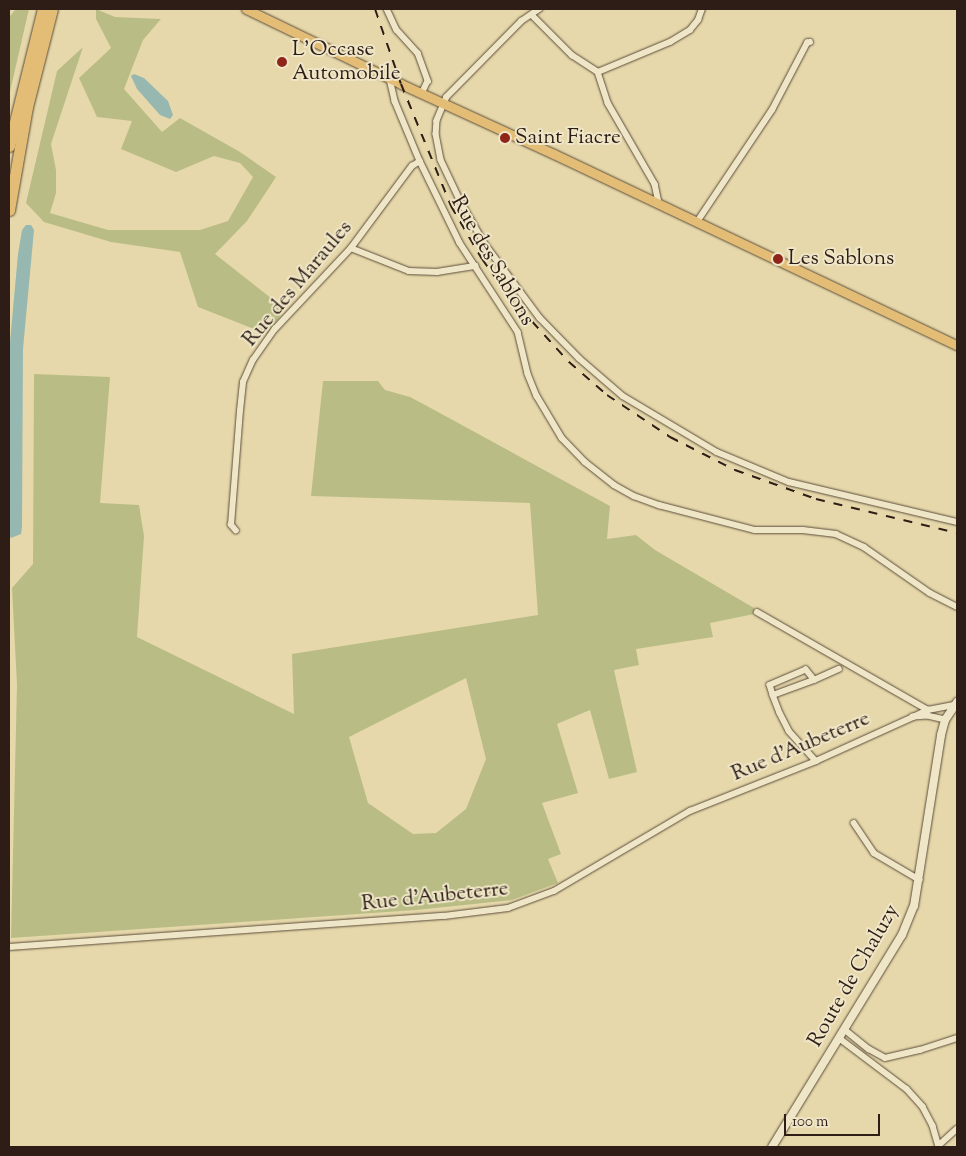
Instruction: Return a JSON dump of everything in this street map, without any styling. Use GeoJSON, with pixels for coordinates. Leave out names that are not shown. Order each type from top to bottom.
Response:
{"type":"FeatureCollection","features":[{"type":"Feature","properties":{"kind":"highway"},"geometry":{"type":"LineString","coordinates":[[9,146],[43,9]]}},
{"type":"Feature","properties":{"kind":"highway"},"geometry":{"type":"LineString","coordinates":[[9,210],[27,107],[52,9]]}},
{"type":"Feature","properties":{"kind":"main road"},"geometry":{"type":"LineString","coordinates":[[246,9],[390,79],[660,203],[957,345]]}},
{"type":"Feature","properties":{"kind":"street"},"geometry":{"type":"LineString","coordinates":[[387,9],[397,30],[418,53],[428,81],[422,94]]}},
{"type":"Feature","properties":{"kind":"street"},"geometry":{"type":"LineString","coordinates":[[540,9],[522,21],[443,103],[436,134],[441,160],[460,200],[485,244],[540,318],[580,358],[624,396],[697,442],[740,463],[817,490],[957,522]]}},
{"type":"Feature","properties":{"kind":"street"},"geometry":{"type":"LineString","coordinates":[[598,72],[677,38],[690,30],[698,20],[702,9]]}},
{"type":"Feature","properties":{"kind":"street"},"geometry":{"type":"LineString","coordinates":[[532,15],[572,54],[598,72],[608,103],[655,184],[660,203]]}},
{"type":"Feature","properties":{"kind":"street"},"geometry":{"type":"LineString","coordinates":[[697,222],[772,110],[807,43],[810,42]]}},
{"type":"Feature","properties":{"kind":"street"},"geometry":{"type":"LineString","coordinates":[[390,79],[395,101],[420,161]]}},
{"type":"Feature","properties":{"kind":"street","name":"Rue des Maraules"},"geometry":{"type":"LineString","coordinates":[[236,531],[231,525],[243,382],[253,360],[275,329],[351,248],[412,166],[420,161]]}},
{"type":"Feature","properties":{"kind":"street","name":"Rue des Sablons"},"geometry":{"type":"LineString","coordinates":[[420,161],[460,243],[518,332],[528,374],[537,396],[562,438],[585,462],[614,484],[634,496],[659,505],[755,530],[803,530],[836,534],[864,547],[930,593],[957,607]]}},
{"type":"Feature","properties":{"kind":"street"},"geometry":{"type":"LineString","coordinates":[[351,248],[409,271],[437,272],[476,266]]}},
{"type":"Feature","properties":{"kind":"street"},"geometry":{"type":"LineString","coordinates":[[757,612],[928,710]]}},
{"type":"Feature","properties":{"kind":"street"},"geometry":{"type":"LineString","coordinates":[[773,695],[838,669]]}},
{"type":"Feature","properties":{"kind":"street"},"geometry":{"type":"LineString","coordinates":[[814,680],[806,670],[770,685],[789,730],[816,761]]}},
{"type":"Feature","properties":{"kind":"street","name":"Rue d'Aubeterre"},"geometry":{"type":"LineString","coordinates":[[9,947],[444,916],[508,908],[554,891],[690,811],[816,761],[928,710],[955,703]]}},
{"type":"Feature","properties":{"kind":"street","name":"Route de Chaluzy"},"geometry":{"type":"LineString","coordinates":[[772,1147],[902,935],[914,906],[920,880],[940,735],[945,720],[955,703]]}},
{"type":"Feature","properties":{"kind":"street","name":"Rue d'Aubeterre"},"geometry":{"type":"LineString","coordinates":[[913,717],[928,716],[945,720]]}},
{"type":"Feature","properties":{"kind":"street"},"geometry":{"type":"LineString","coordinates":[[854,823],[874,853],[920,880]]}},
{"type":"Feature","properties":{"kind":"street"},"geometry":{"type":"LineString","coordinates":[[844,1029],[869,1050],[885,1058],[920,1050],[957,1038]]}},
{"type":"Feature","properties":{"kind":"street"},"geometry":{"type":"LineString","coordinates":[[839,1038],[907,1089],[924,1107],[938,1146],[957,1129]]}},
{"type":"Feature","properties":{"kind":"green space"},"geometry":{"type":"Polygon","coordinates":[[[16,9],[29,9],[9,96],[9,17],[16,9]]]}},
{"type":"Feature","properties":{"kind":"green space"},"geometry":{"type":"Polygon","coordinates":[[[96,9],[115,17],[161,19],[143,40],[124,89],[162,132],[180,118],[240,152],[276,177],[247,221],[215,254],[285,309],[267,334],[198,307],[180,252],[111,242],[44,222],[26,203],[57,71],[83,47],[51,144],[56,170],[56,193],[50,213],[108,230],[200,230],[228,221],[253,177],[240,163],[214,156],[176,172],[121,149],[132,121],[97,117],[79,78],[111,48],[96,19],[96,9]]]}},
{"type":"Feature","properties":{"kind":"green space"},"geometry":{"type":"Polygon","coordinates":[[[34,374],[110,377],[100,503],[139,505],[144,536],[137,637],[294,714],[292,654],[538,615],[530,503],[311,496],[323,381],[378,381],[385,390],[410,397],[610,506],[607,539],[636,535],[655,550],[754,608],[754,614],[710,623],[713,637],[636,649],[639,665],[614,670],[637,772],[609,779],[590,710],[557,724],[578,793],[542,803],[561,854],[548,859],[558,883],[512,900],[416,910],[11,938],[17,685],[12,588],[33,564],[34,374]],[[466,678],[349,737],[368,803],[413,834],[436,833],[466,809],[486,759],[466,678]]]}},
{"type":"Feature","properties":{"kind":"water"},"geometry":{"type":"Polygon","coordinates":[[[134,74],[144,78],[168,101],[173,115],[170,119],[160,115],[137,89],[131,76],[134,74]]]}},
{"type":"Feature","properties":{"kind":"water"},"geometry":{"type":"Polygon","coordinates":[[[26,225],[31,225],[34,230],[23,349],[22,527],[21,534],[11,538],[9,535],[10,342],[18,254],[22,230],[26,225]]]}},
{"type":"Feature","properties":{"kind":"railway"},"geometry":{"type":"LineString","coordinates":[[375,9],[401,84],[451,206],[482,259],[508,295],[569,362],[607,395],[670,437],[735,470],[816,499],[957,533]]}},
{"type":"Feature","properties":{"kind":"place","name":"L'Occase Automobile"},"geometry":{"type":"Point","coordinates":[282,62]}},
{"type":"Feature","properties":{"kind":"place","name":"Saint Fiacre"},"geometry":{"type":"Point","coordinates":[505,138]}},
{"type":"Feature","properties":{"kind":"place","name":"Les Sablons"},"geometry":{"type":"Point","coordinates":[778,259]}}]}
